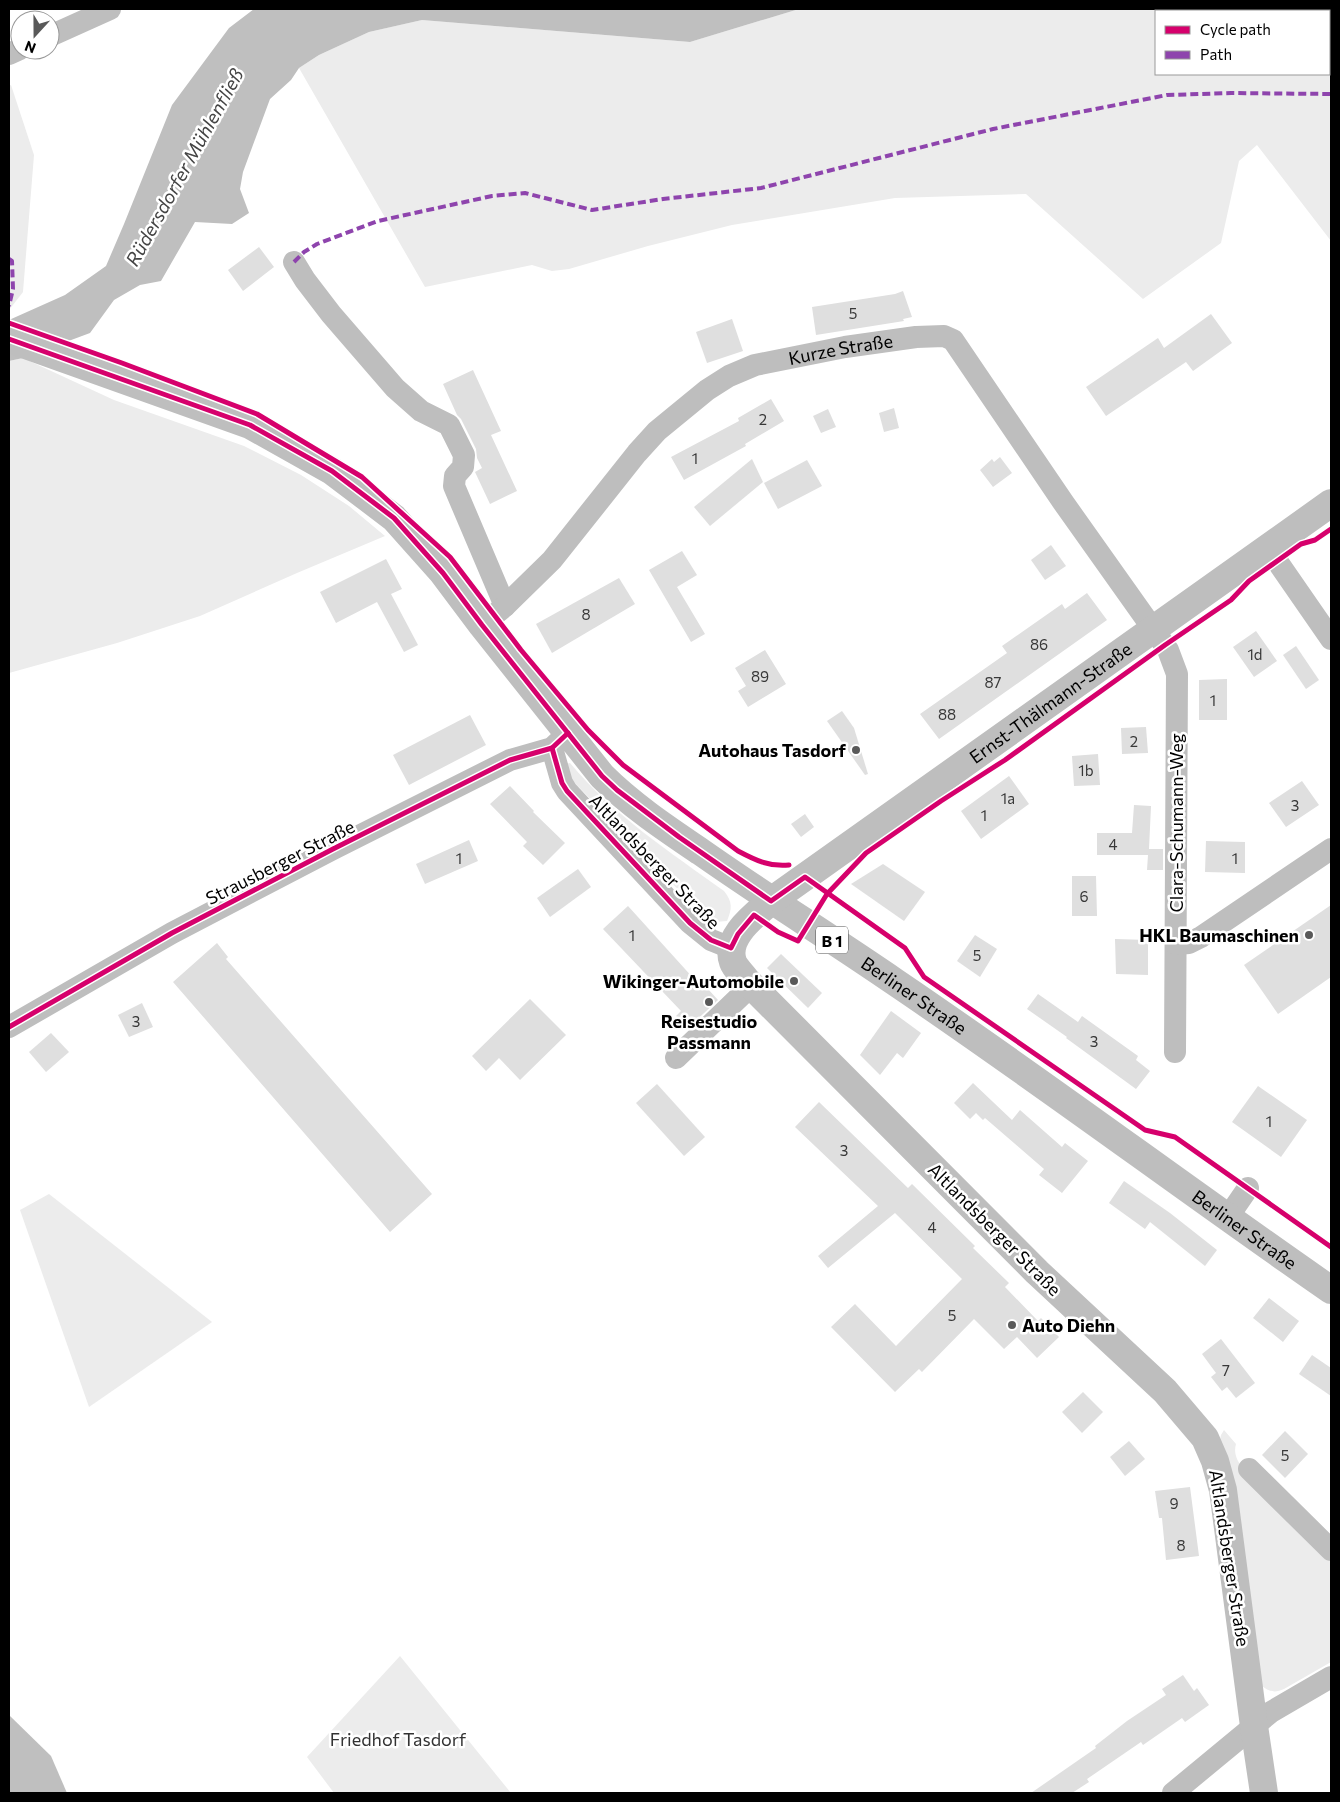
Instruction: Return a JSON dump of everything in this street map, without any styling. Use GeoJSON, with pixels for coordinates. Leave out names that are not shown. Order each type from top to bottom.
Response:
{"type":"FeatureCollection","features":[{"type":"Feature","properties":{"kind":"main road","name":"Berliner Straße"},"geometry":{"type":"LineString","coordinates":[[9,339],[250,425],[332,471],[394,518],[443,574],[482,625],[560,740],[617,790],[679,837],[770,901],[893,980],[977,1037],[1331,1290]]}},
{"type":"Feature","properties":{"kind":"main road","name":"Ernst-Thälmann-Straße"},"geometry":{"type":"LineString","coordinates":[[770,901],[1331,504]]}},
{"type":"Feature","properties":{"kind":"main road","name":"Altlandsberger Straße"},"geometry":{"type":"LineString","coordinates":[[770,901],[738,934],[731,948],[733,962],[751,986],[1037,1272],[1164,1390],[1205,1438],[1215,1462],[1223,1490],[1264,1793]]}},
{"type":"Feature","properties":{"kind":"street"},"geometry":{"type":"LineString","coordinates":[[60,32],[110,9]]}},
{"type":"Feature","properties":{"kind":"street"},"geometry":{"type":"LineString","coordinates":[[294,262],[331,314],[394,388],[421,411],[450,425],[464,455],[463,467],[455,476],[454,486],[505,606]]}},
{"type":"Feature","properties":{"kind":"street","name":"Kurze Straße"},"geometry":{"type":"LineString","coordinates":[[482,625],[505,606],[552,560],[657,432],[707,390],[729,376],[754,365],[845,347],[916,337],[944,336],[953,340],[962,352],[1063,502],[1154,629]]}},
{"type":"Feature","properties":{"kind":"street"},"geometry":{"type":"LineString","coordinates":[[1268,548],[1331,639]]}},
{"type":"Feature","properties":{"kind":"street","name":"Clara-Schumann-Weg"},"geometry":{"type":"LineString","coordinates":[[1154,629],[1168,650],[1177,674],[1175,1052]]}},
{"type":"Feature","properties":{"kind":"street","name":"Altlandsberger Straße"},"geometry":{"type":"LineString","coordinates":[[560,740],[562,783],[566,791],[690,923],[711,940],[731,948]]}},
{"type":"Feature","properties":{"kind":"street","name":"Strausberger Straße"},"geometry":{"type":"LineString","coordinates":[[9,1027],[172,933],[333,849],[510,760],[560,740]]}},
{"type":"Feature","properties":{"kind":"street"},"geometry":{"type":"LineString","coordinates":[[1176,944],[1189,943],[1201,937],[1331,849]]}},
{"type":"Feature","properties":{"kind":"street"},"geometry":{"type":"LineString","coordinates":[[676,1058],[751,986]]}},
{"type":"Feature","properties":{"kind":"street"},"geometry":{"type":"LineString","coordinates":[[1228,1217],[1248,1188]]}},
{"type":"Feature","properties":{"kind":"street"},"geometry":{"type":"LineString","coordinates":[[1249,1469],[1331,1550]]}},
{"type":"Feature","properties":{"kind":"street"},"geometry":{"type":"LineString","coordinates":[[1173,1793],[1271,1712],[1331,1677]]}},
{"type":"Feature","properties":{"kind":"green space"},"geometry":{"type":"Polygon","coordinates":[[[799,9],[1331,9],[1331,241],[1257,145],[1239,161],[1221,243],[1143,299],[1026,194],[895,198],[732,225],[648,246],[569,269],[552,271],[532,265],[425,287],[299,68],[319,55],[369,32],[422,20],[690,42],[799,9]]]}},
{"type":"Feature","properties":{"kind":"green space"},"geometry":{"type":"Polygon","coordinates":[[[11,85],[34,155],[23,292],[9,310],[9,86],[11,85]]]}},
{"type":"Feature","properties":{"kind":"green space"},"geometry":{"type":"Polygon","coordinates":[[[23,358],[114,400],[244,446],[301,475],[349,506],[385,536],[200,616],[117,643],[9,673],[9,361],[23,358]]]}},
{"type":"Feature","properties":{"kind":"green space"},"geometry":{"type":"Polygon","coordinates":[[[570,763],[623,816],[724,891],[731,906],[727,921],[715,922],[697,909],[571,779],[565,764],[570,763]]]}},
{"type":"Feature","properties":{"kind":"green space"},"geometry":{"type":"Polygon","coordinates":[[[49,1194],[212,1322],[89,1407],[20,1210],[49,1194]]]}},
{"type":"Feature","properties":{"kind":"green space"},"geometry":{"type":"Polygon","coordinates":[[[1224,1430],[1236,1444],[1237,1458],[1244,1470],[1331,1558],[1331,1662],[1278,1691],[1270,1691],[1262,1686],[1219,1444],[1224,1430]]]}},
{"type":"Feature","properties":{"kind":"green space","name":"Friedhof Tasdorf"},"geometry":{"type":"Polygon","coordinates":[[[400,1656],[511,1793],[334,1793],[307,1757],[400,1656]]]}},
{"type":"Feature","properties":{"kind":"water","name":"Rüdersdorfer Mühlenfließ"},"geometry":{"type":"Polygon","coordinates":[[[254,9],[799,9],[690,42],[422,20],[369,32],[319,55],[299,68],[291,80],[270,99],[243,172],[240,189],[249,213],[232,224],[195,222],[161,281],[140,285],[114,300],[90,333],[23,358],[9,361],[9,320],[65,295],[106,266],[172,105],[229,28],[254,9]]]}},
{"type":"Feature","properties":{"kind":"water"},"geometry":{"type":"Polygon","coordinates":[[[9,1715],[51,1756],[67,1793],[9,1793],[9,1715]]]}},
{"type":"Feature","properties":{"kind":"building"},"geometry":{"type":"Polygon","coordinates":[[[259,247],[274,267],[243,291],[228,270],[259,247]]]}},
{"type":"Feature","properties":{"kind":"building"},"geometry":{"type":"Polygon","coordinates":[[[903,291],[912,317],[903,319],[904,321],[816,335],[812,307],[895,294],[903,291]]]}},
{"type":"Feature","properties":{"kind":"building"},"geometry":{"type":"Polygon","coordinates":[[[1211,314],[1232,343],[1193,371],[1186,362],[1106,416],[1086,387],[1158,338],[1164,348],[1211,314]]]}},
{"type":"Feature","properties":{"kind":"building"},"geometry":{"type":"Polygon","coordinates":[[[732,319],[743,351],[707,363],[696,332],[732,319]]]}},
{"type":"Feature","properties":{"kind":"building"},"geometry":{"type":"Polygon","coordinates":[[[473,370],[501,431],[491,435],[517,491],[490,504],[475,472],[482,468],[477,458],[476,449],[461,419],[457,415],[443,384],[473,370]]]}},
{"type":"Feature","properties":{"kind":"building"},"geometry":{"type":"Polygon","coordinates":[[[771,399],[784,421],[745,444],[746,446],[684,480],[671,457],[739,421],[738,418],[771,399]]]}},
{"type":"Feature","properties":{"kind":"building"},"geometry":{"type":"Polygon","coordinates":[[[894,408],[899,428],[884,432],[879,413],[894,408]]]}},
{"type":"Feature","properties":{"kind":"building"},"geometry":{"type":"Polygon","coordinates":[[[828,409],[836,427],[821,433],[813,416],[828,409]]]}},
{"type":"Feature","properties":{"kind":"building"},"geometry":{"type":"Polygon","coordinates":[[[1000,457],[1012,473],[993,487],[980,470],[992,459],[994,462],[1000,457]]]}},
{"type":"Feature","properties":{"kind":"building"},"geometry":{"type":"Polygon","coordinates":[[[752,459],[763,482],[710,526],[694,507],[752,459]]]}},
{"type":"Feature","properties":{"kind":"building"},"geometry":{"type":"Polygon","coordinates":[[[807,460],[822,486],[778,509],[764,483],[807,460]]]}},
{"type":"Feature","properties":{"kind":"building"},"geometry":{"type":"Polygon","coordinates":[[[1051,545],[1066,566],[1045,580],[1031,560],[1051,545]]]}},
{"type":"Feature","properties":{"kind":"building"},"geometry":{"type":"Polygon","coordinates":[[[682,551],[697,575],[677,587],[705,634],[691,642],[649,570],[682,551]]]}},
{"type":"Feature","properties":{"kind":"building"},"geometry":{"type":"Polygon","coordinates":[[[386,559],[402,589],[391,594],[418,645],[404,652],[377,602],[336,623],[320,592],[386,559]]]}},
{"type":"Feature","properties":{"kind":"building"},"geometry":{"type":"Polygon","coordinates":[[[619,578],[635,604],[552,653],[536,624],[619,578]]]}},
{"type":"Feature","properties":{"kind":"building"},"geometry":{"type":"Polygon","coordinates":[[[1087,593],[1107,620],[939,739],[920,714],[1007,653],[1002,646],[1062,604],[1065,609],[1087,593]]]}},
{"type":"Feature","properties":{"kind":"building"},"geometry":{"type":"Polygon","coordinates":[[[1256,631],[1277,661],[1254,677],[1233,647],[1256,631]]]}},
{"type":"Feature","properties":{"kind":"building"},"geometry":{"type":"Polygon","coordinates":[[[1296,646],[1319,680],[1306,689],[1283,655],[1296,646]]]}},
{"type":"Feature","properties":{"kind":"building"},"geometry":{"type":"Polygon","coordinates":[[[765,650],[786,684],[748,707],[738,691],[746,686],[735,668],[765,650]]]}},
{"type":"Feature","properties":{"kind":"building"},"geometry":{"type":"Polygon","coordinates":[[[1227,679],[1227,720],[1199,720],[1199,680],[1227,679]]]}},
{"type":"Feature","properties":{"kind":"building","name":"Autohaus Tasdorf"},"geometry":{"type":"Polygon","coordinates":[[[842,711],[854,728],[868,774],[865,775],[827,721],[842,711]]]}},
{"type":"Feature","properties":{"kind":"building"},"geometry":{"type":"Polygon","coordinates":[[[470,715],[486,745],[409,785],[393,755],[470,715]]]}},
{"type":"Feature","properties":{"kind":"building"},"geometry":{"type":"Polygon","coordinates":[[[1146,727],[1148,753],[1122,754],[1121,728],[1146,727]]]}},
{"type":"Feature","properties":{"kind":"building"},"geometry":{"type":"Polygon","coordinates":[[[1098,754],[1100,785],[1074,786],[1072,756],[1098,754]]]}},
{"type":"Feature","properties":{"kind":"building"},"geometry":{"type":"Polygon","coordinates":[[[1009,776],[1029,804],[981,839],[961,811],[1009,776]]]}},
{"type":"Feature","properties":{"kind":"building"},"geometry":{"type":"Polygon","coordinates":[[[1302,781],[1319,805],[1286,827],[1269,803],[1302,781]]]}},
{"type":"Feature","properties":{"kind":"building"},"geometry":{"type":"Polygon","coordinates":[[[510,786],[533,812],[565,843],[543,865],[523,846],[527,842],[490,804],[510,786]]]}},
{"type":"Feature","properties":{"kind":"building"},"geometry":{"type":"Polygon","coordinates":[[[1134,805],[1151,806],[1149,849],[1163,849],[1163,870],[1147,870],[1148,855],[1097,855],[1097,833],[1132,833],[1134,805]]]}},
{"type":"Feature","properties":{"kind":"building"},"geometry":{"type":"Polygon","coordinates":[[[805,814],[814,827],[801,837],[791,824],[805,814]]]}},
{"type":"Feature","properties":{"kind":"building"},"geometry":{"type":"Polygon","coordinates":[[[469,840],[478,861],[425,884],[416,864],[469,840]]]}},
{"type":"Feature","properties":{"kind":"building"},"geometry":{"type":"Polygon","coordinates":[[[1206,841],[1245,842],[1245,873],[1205,872],[1206,841]]]}},
{"type":"Feature","properties":{"kind":"building"},"geometry":{"type":"Polygon","coordinates":[[[883,864],[925,892],[904,921],[851,884],[883,864]]]}},
{"type":"Feature","properties":{"kind":"building"},"geometry":{"type":"Polygon","coordinates":[[[578,869],[591,887],[550,917],[537,898],[578,869]]]}},
{"type":"Feature","properties":{"kind":"building"},"geometry":{"type":"Polygon","coordinates":[[[1072,876],[1096,876],[1097,916],[1072,916],[1072,876]]]}},
{"type":"Feature","properties":{"kind":"building","name":"HKL Baumaschinen"},"geometry":{"type":"Polygon","coordinates":[[[1331,905],[1331,977],[1278,1014],[1244,965],[1331,905]]]}},
{"type":"Feature","properties":{"kind":"building"},"geometry":{"type":"Polygon","coordinates":[[[628,906],[704,990],[707,988],[718,1000],[688,1028],[676,1016],[681,1011],[603,929],[628,906]]]}},
{"type":"Feature","properties":{"kind":"building"},"geometry":{"type":"Polygon","coordinates":[[[975,935],[997,949],[980,977],[957,961],[975,935]]]}},
{"type":"Feature","properties":{"kind":"building"},"geometry":{"type":"Polygon","coordinates":[[[1115,939],[1148,940],[1148,975],[1116,974],[1115,939]]]}},
{"type":"Feature","properties":{"kind":"building"},"geometry":{"type":"Polygon","coordinates":[[[217,943],[228,957],[226,959],[432,1194],[390,1232],[173,982],[217,943]]]}},
{"type":"Feature","properties":{"kind":"building","name":"Wikinger-Automobile"},"geometry":{"type":"Polygon","coordinates":[[[781,954],[822,993],[808,1008],[767,968],[781,954]]]}},
{"type":"Feature","properties":{"kind":"building"},"geometry":{"type":"Polygon","coordinates":[[[1038,994],[1078,1022],[1082,1016],[1138,1056],[1136,1060],[1150,1071],[1136,1089],[1027,1009],[1038,994]]]}},
{"type":"Feature","properties":{"kind":"building"},"geometry":{"type":"Polygon","coordinates":[[[530,999],[566,1035],[520,1080],[499,1058],[486,1071],[472,1056],[530,999]]]}},
{"type":"Feature","properties":{"kind":"building"},"geometry":{"type":"Polygon","coordinates":[[[142,1003],[153,1027],[129,1037],[118,1015],[142,1003]]]}},
{"type":"Feature","properties":{"kind":"building"},"geometry":{"type":"Polygon","coordinates":[[[891,1011],[921,1033],[903,1058],[897,1053],[880,1075],[860,1055],[891,1011]]]}},
{"type":"Feature","properties":{"kind":"building"},"geometry":{"type":"Polygon","coordinates":[[[51,1033],[69,1052],[46,1072],[29,1052],[51,1033]]]}},
{"type":"Feature","properties":{"kind":"building"},"geometry":{"type":"Polygon","coordinates":[[[973,1083],[1012,1120],[1020,1110],[1062,1147],[1065,1143],[1088,1161],[1062,1193],[1039,1175],[1044,1169],[985,1118],[983,1120],[976,1113],[970,1119],[954,1103],[973,1083]]]}},
{"type":"Feature","properties":{"kind":"building"},"geometry":{"type":"Polygon","coordinates":[[[657,1084],[705,1137],[684,1156],[636,1103],[657,1084]]]}},
{"type":"Feature","properties":{"kind":"building"},"geometry":{"type":"Polygon","coordinates":[[[1258,1086],[1307,1120],[1281,1157],[1232,1122],[1258,1086]]]}},
{"type":"Feature","properties":{"kind":"building"},"geometry":{"type":"Polygon","coordinates":[[[819,1102],[908,1188],[912,1184],[975,1246],[973,1248],[1009,1283],[1005,1287],[1038,1321],[1041,1318],[1059,1337],[1037,1358],[1017,1337],[1004,1349],[974,1319],[922,1372],[919,1369],[895,1392],[831,1327],[855,1304],[896,1346],[962,1279],[895,1213],[828,1268],[818,1256],[878,1206],[795,1127],[819,1102]]]}},
{"type":"Feature","properties":{"kind":"building"},"geometry":{"type":"Polygon","coordinates":[[[1124,1181],[1170,1213],[1217,1250],[1205,1266],[1150,1222],[1145,1229],[1109,1203],[1124,1181]]]}},
{"type":"Feature","properties":{"kind":"building"},"geometry":{"type":"Polygon","coordinates":[[[1269,1298],[1299,1321],[1283,1342],[1253,1318],[1269,1298]]]}},
{"type":"Feature","properties":{"kind":"building"},"geometry":{"type":"Polygon","coordinates":[[[1221,1339],[1255,1383],[1236,1398],[1227,1387],[1222,1391],[1211,1377],[1216,1373],[1202,1354],[1221,1339]]]}},
{"type":"Feature","properties":{"kind":"building"},"geometry":{"type":"Polygon","coordinates":[[[1312,1355],[1331,1368],[1331,1396],[1299,1374],[1312,1355]]]}},
{"type":"Feature","properties":{"kind":"building"},"geometry":{"type":"Polygon","coordinates":[[[1083,1392],[1103,1412],[1082,1433],[1062,1412],[1083,1392]]]}},
{"type":"Feature","properties":{"kind":"building"},"geometry":{"type":"Polygon","coordinates":[[[1285,1431],[1308,1454],[1285,1478],[1262,1455],[1285,1431]]]}},
{"type":"Feature","properties":{"kind":"building"},"geometry":{"type":"Polygon","coordinates":[[[1129,1441],[1145,1459],[1125,1476],[1110,1457],[1129,1441]]]}},
{"type":"Feature","properties":{"kind":"building"},"geometry":{"type":"Polygon","coordinates":[[[1190,1487],[1199,1556],[1166,1560],[1162,1518],[1159,1518],[1155,1491],[1190,1487]]]}},
{"type":"Feature","properties":{"kind":"building"},"geometry":{"type":"Polygon","coordinates":[[[1183,1675],[1194,1691],[1197,1688],[1209,1705],[1185,1722],[1182,1718],[1143,1745],[1141,1742],[1087,1779],[1089,1782],[1072,1793],[1031,1793],[1096,1748],[1095,1746],[1127,1721],[1166,1695],[1162,1689],[1183,1675]]]}},
{"type":"Feature","properties":{"kind":"marked path"},"geometry":{"type":"LineString","coordinates":[[294,262],[304,252],[317,244],[378,221],[492,196],[525,193],[592,210],[663,199],[761,188],[993,129],[1167,95],[1231,93],[1331,94]]}},
{"type":"Feature","properties":{"kind":"marked path"},"geometry":{"type":"LineString","coordinates":[[9,259],[12,261],[13,289],[9,306]]}},
{"type":"Feature","properties":{"kind":"cycle path"},"geometry":{"type":"LineString","coordinates":[[9,323],[257,414],[362,477],[450,557],[521,650],[588,730],[623,765],[738,851],[769,864],[789,865]]}},
{"type":"Feature","properties":{"kind":"cycle path"},"geometry":{"type":"LineString","coordinates":[[9,339],[250,425],[332,471],[394,518],[443,573],[602,776],[617,790],[679,837],[771,901],[805,877],[905,948],[924,977],[1145,1130],[1175,1137],[1331,1247]]}},
{"type":"Feature","properties":{"kind":"cycle path"},"geometry":{"type":"LineString","coordinates":[[552,748],[562,783],[567,791],[690,923],[711,940],[731,948],[738,934],[754,915],[778,932],[798,941],[827,894],[866,853],[941,801],[1005,760],[1231,600],[1249,581],[1301,544],[1315,540],[1331,529]]}},
{"type":"Feature","properties":{"kind":"cycle path"},"geometry":{"type":"LineString","coordinates":[[9,1027],[172,933],[510,760],[552,748],[568,733]]}},
{"type":"Feature","properties":{"kind":"place","name":"Autohaus Tasdorf"},"geometry":{"type":"Point","coordinates":[856,750]}},
{"type":"Feature","properties":{"kind":"place","name":"HKL Baumaschinen"},"geometry":{"type":"Point","coordinates":[1309,935]}},
{"type":"Feature","properties":{"kind":"place","name":"Wikinger-Automobile"},"geometry":{"type":"Point","coordinates":[794,981]}},
{"type":"Feature","properties":{"kind":"place","name":"Reisestudio Passmann"},"geometry":{"type":"Point","coordinates":[709,1002]}},
{"type":"Feature","properties":{"kind":"place","name":"Auto Diehn"},"geometry":{"type":"Point","coordinates":[1012,1325]}}]}
